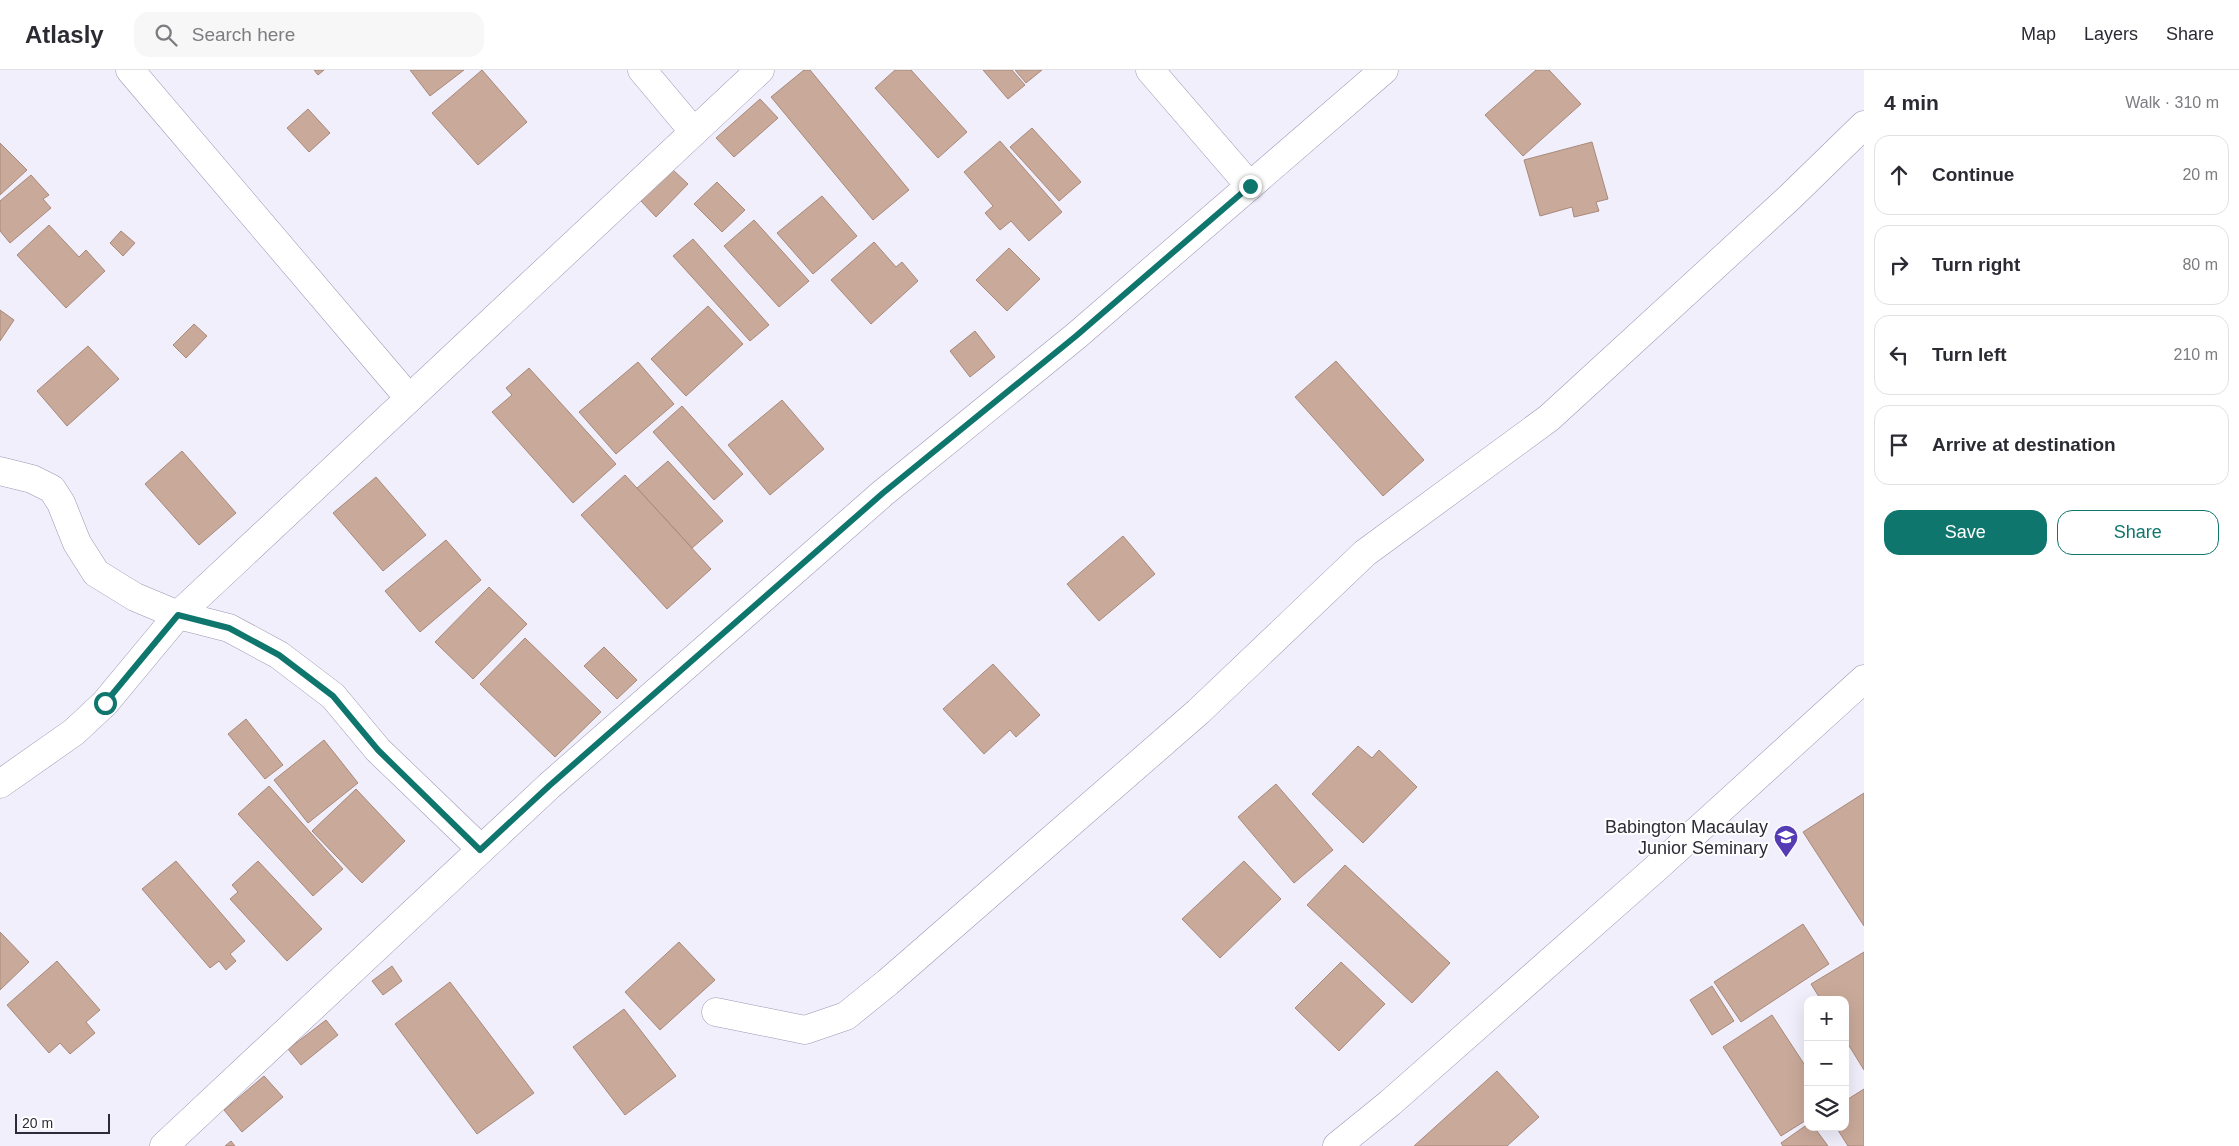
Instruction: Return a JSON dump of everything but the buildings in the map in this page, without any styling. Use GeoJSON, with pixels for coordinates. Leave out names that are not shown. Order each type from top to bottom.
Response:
{"type":"FeatureCollection","features":[{"type":"Feature","properties":{"kind":"street"},"geometry":{"type":"LineString","coordinates":[[130,70],[409,398]]}},
{"type":"Feature","properties":{"kind":"street"},"geometry":{"type":"LineString","coordinates":[[642,70],[694,132]]}},
{"type":"Feature","properties":{"kind":"street"},"geometry":{"type":"LineString","coordinates":[[0,784],[74,732],[105,703],[178,615],[760,70]]}},
{"type":"Feature","properties":{"kind":"street"},"geometry":{"type":"LineString","coordinates":[[1150,70],[1250,186]]}},
{"type":"Feature","properties":{"kind":"street"},"geometry":{"type":"LineString","coordinates":[[164,1146],[549,786],[883,493],[1076,336],[1384,70]]}},
{"type":"Feature","properties":{"kind":"street"},"geometry":{"type":"LineString","coordinates":[[716,1012],[805,1030],[846,1016],[895,976],[1198,712],[1365,552],[1549,418],[1789,198],[1864,125]]}},
{"type":"Feature","properties":{"kind":"street"},"geometry":{"type":"LineString","coordinates":[[0,470],[32,479],[52,489],[62,502],[77,543],[96,572],[135,597],[178,615],[229,628],[271,650],[333,696],[378,750],[480,850]]}},
{"type":"Feature","properties":{"kind":"street"},"geometry":{"type":"LineString","coordinates":[[1337,1146],[1390,1103],[1655,869],[1864,679]]}},
{"type":"Feature","properties":{"kind":"place","name":"Babington Macaulay Junior Seminary"},"geometry":{"type":"Point","coordinates":[1786,858]}},
{"type":"Feature","properties":{"kind":"route"},"geometry":{"type":"LineString","coordinates":[[105,703],[178,615],[229,628],[279,655],[333,696],[378,750],[480,850],[549,786],[883,493],[1076,336],[1250,186]]}}]}
